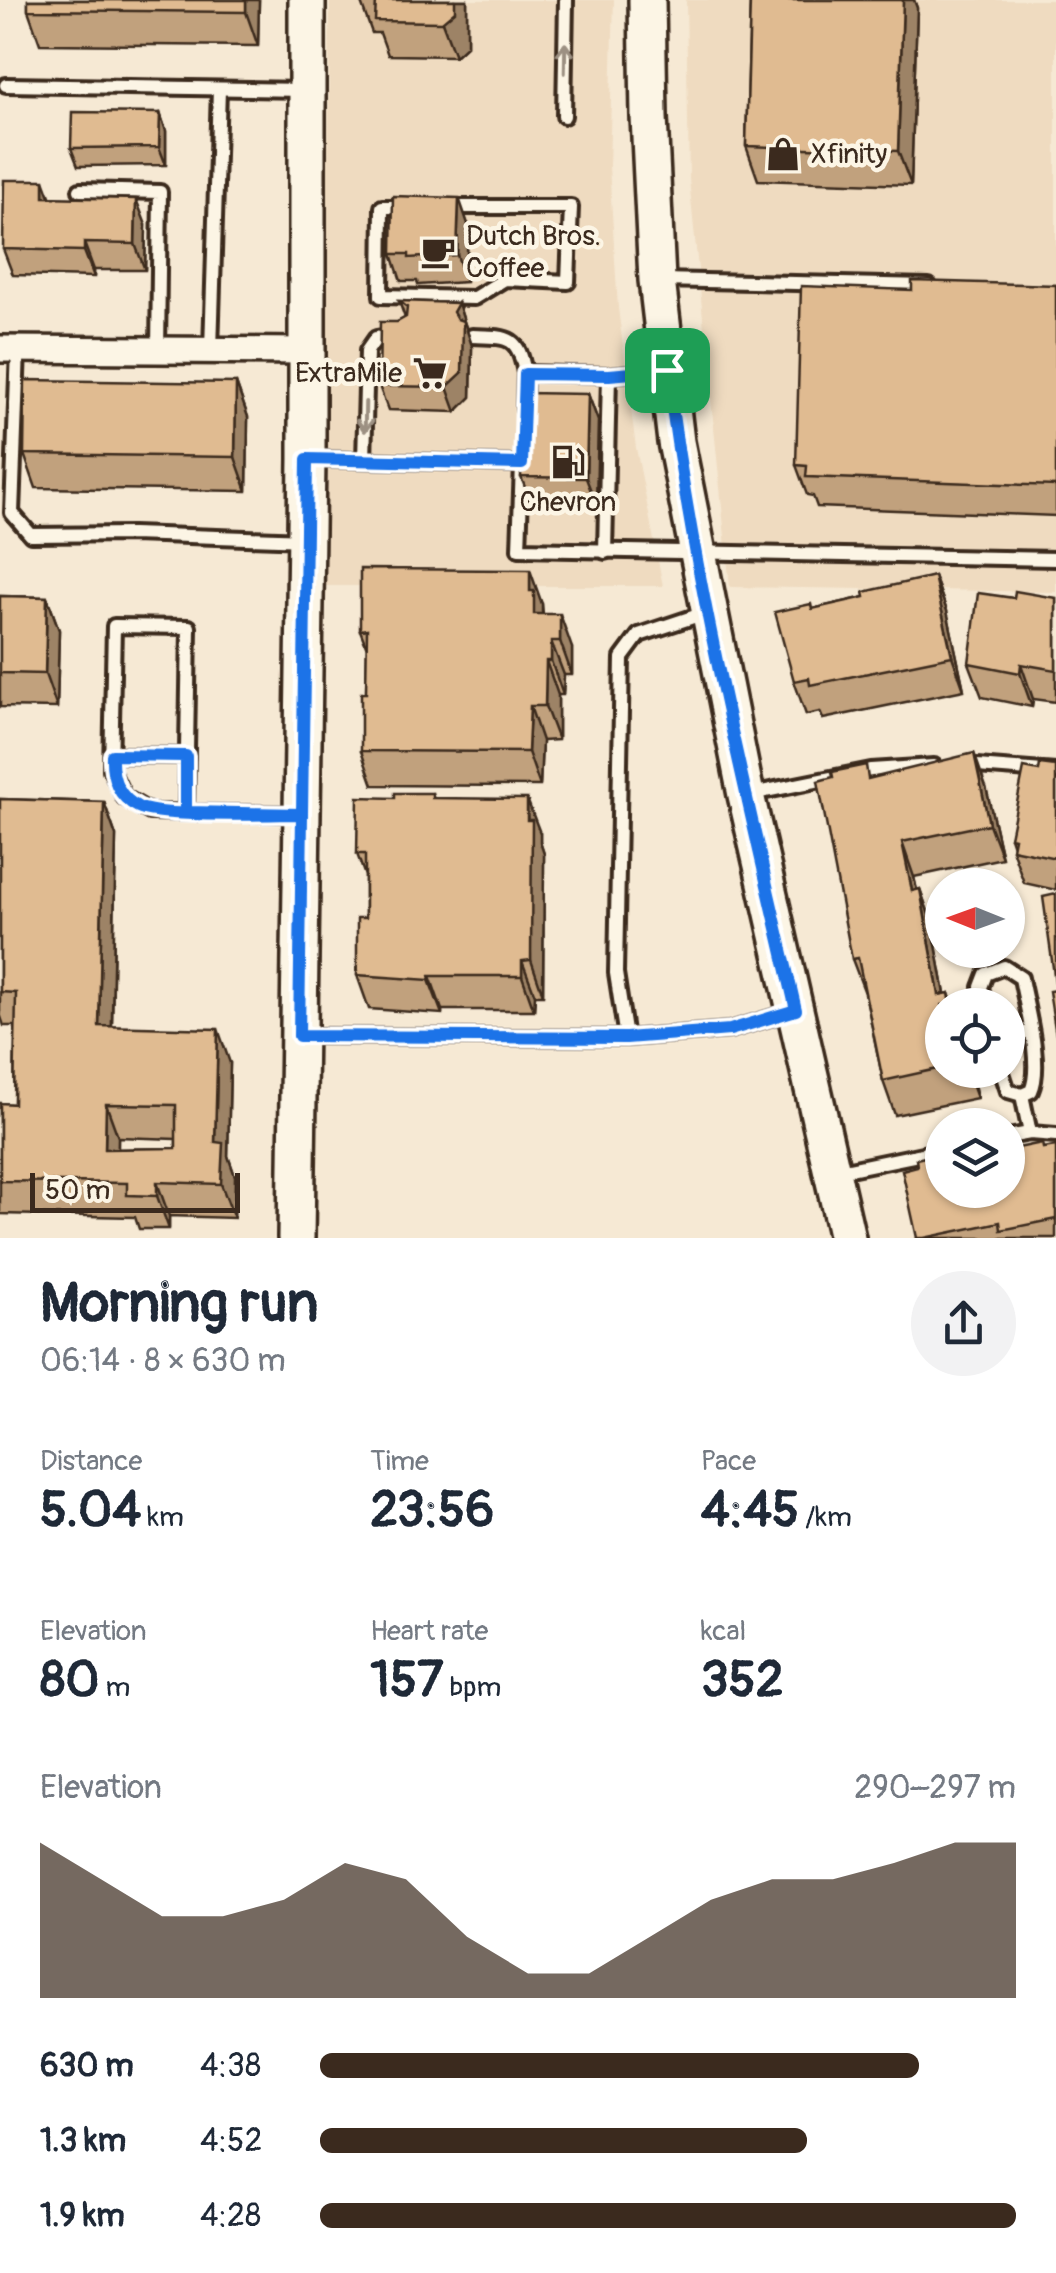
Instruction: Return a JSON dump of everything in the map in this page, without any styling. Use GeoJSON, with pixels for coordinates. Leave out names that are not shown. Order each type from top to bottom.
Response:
{"type":"FeatureCollection","features":[{"type":"Feature","properties":{"kind":"main road"},"geometry":{"type":"LineString","coordinates":[[296,1238],[307,459],[307,0]]}},
{"type":"Feature","properties":{"kind":"main road"},"geometry":{"type":"LineString","coordinates":[[647,0],[657,280],[676,442],[746,795],[847,1238]]}},
{"type":"Feature","properties":{"kind":"street"},"geometry":{"type":"LineString","coordinates":[[9,349],[306,351]]}},
{"type":"Feature","properties":{"kind":"lane"},"geometry":{"type":"LineString","coordinates":[[564,116],[566,0]]}},
{"type":"Feature","properties":{"kind":"lane"},"geometry":{"type":"LineString","coordinates":[[6,86],[308,90]]}},
{"type":"Feature","properties":{"kind":"lane"},"geometry":{"type":"LineString","coordinates":[[211,350],[219,88]]}},
{"type":"Feature","properties":{"kind":"lane"},"geometry":{"type":"LineString","coordinates":[[80,190],[160,192],[158,350]]}},
{"type":"Feature","properties":{"kind":"lane"},"geometry":{"type":"LineString","coordinates":[[571,207],[568,282],[505,279],[474,298],[380,296],[382,208],[571,207]]}},
{"type":"Feature","properties":{"kind":"lane"},"geometry":{"type":"LineString","coordinates":[[657,280],[937,286]]}},
{"type":"Feature","properties":{"kind":"lane"},"geometry":{"type":"LineString","coordinates":[[364,460],[368,346],[381,336],[406,336]]}},
{"type":"Feature","properties":{"kind":"lane"},"geometry":{"type":"LineString","coordinates":[[472,336],[499,337],[521,349],[525,374],[523,428]]}},
{"type":"Feature","properties":{"kind":"lane"},"geometry":{"type":"LineString","coordinates":[[9,349],[12,513],[32,535],[306,540]]}},
{"type":"Feature","properties":{"kind":"lane"},"geometry":{"type":"LineString","coordinates":[[525,374],[609,375],[667,370]]}},
{"type":"Feature","properties":{"kind":"lane"},"geometry":{"type":"LineString","coordinates":[[605,552],[609,375]]}},
{"type":"Feature","properties":{"kind":"lane"},"geometry":{"type":"LineString","coordinates":[[523,446],[519,550],[1056,559]]}},
{"type":"Feature","properties":{"kind":"lane"},"geometry":{"type":"LineString","coordinates":[[307,459],[522,464]]}},
{"type":"Feature","properties":{"kind":"lane"},"geometry":{"type":"LineString","coordinates":[[626,1038],[616,972],[622,658],[639,635],[708,612]]}},
{"type":"Feature","properties":{"kind":"lane"},"geometry":{"type":"LineString","coordinates":[[186,812],[189,627],[114,626],[112,770],[116,784],[136,806],[150,812],[302,814]]}},
{"type":"Feature","properties":{"kind":"lane"},"geometry":{"type":"LineString","coordinates":[[112,755],[186,756]]}},
{"type":"Feature","properties":{"kind":"lane"},"geometry":{"type":"LineString","coordinates":[[746,795],[871,770],[956,764],[1056,772]]}},
{"type":"Feature","properties":{"kind":"lane"},"geometry":{"type":"LineString","coordinates":[[981,988],[986,974],[998,967],[1011,969],[1021,978],[1023,988]]}},
{"type":"Feature","properties":{"kind":"lane"},"geometry":{"type":"LineString","coordinates":[[1007,1088],[1022,1095],[1035,1082],[1025,1002]]}},
{"type":"Feature","properties":{"kind":"lane"},"geometry":{"type":"LineString","coordinates":[[299,1036],[626,1038],[730,1030],[796,1010]]}},
{"type":"Feature","properties":{"kind":"lane"},"geometry":{"type":"LineString","coordinates":[[1025,1033],[1030,1032]]}},
{"type":"Feature","properties":{"kind":"lane"},"geometry":{"type":"LineString","coordinates":[[1022,1095],[1030,1132]]}},
{"type":"Feature","properties":{"kind":"lane"},"geometry":{"type":"LineString","coordinates":[[1025,1133],[1056,1134]]}},
{"type":"Feature","properties":{"kind":"lane"},"geometry":{"type":"LineString","coordinates":[[833,1173],[925,1154]]}},
{"type":"Feature","properties":{"kind":"shaded area"},"geometry":{"type":"Polygon","coordinates":[[[330,0],[614,0],[609,166],[618,308],[636,448],[663,586],[323,586],[330,0]]]}},
{"type":"Feature","properties":{"kind":"shaded area"},"geometry":{"type":"Polygon","coordinates":[[[686,0],[1056,0],[1056,592],[730,587],[689,179],[686,0]]]}},
{"type":"Feature","properties":{"kind":"building"},"geometry":{"type":"Polygon","coordinates":[[[28,0],[246,0],[246,12],[28,10],[28,0]]]}},
{"type":"Feature","properties":{"kind":"building"},"geometry":{"type":"Polygon","coordinates":[[[376,0],[455,0],[455,11],[442,22],[375,21],[376,0]]]}},
{"type":"Feature","properties":{"kind":"building"},"geometry":{"type":"Polygon","coordinates":[[[750,0],[903,0],[898,151],[746,146],[750,0]]]}},
{"type":"Feature","properties":{"kind":"building"},"geometry":{"type":"Polygon","coordinates":[[[72,112],[160,113],[159,147],[71,148],[72,112]]]}},
{"type":"Feature","properties":{"kind":"building"},"geometry":{"type":"Polygon","coordinates":[[[4,180],[44,180],[44,197],[136,199],[135,244],[84,243],[84,251],[3,249],[4,180]]]}},
{"type":"Feature","properties":{"kind":"building"},"geometry":{"type":"Polygon","coordinates":[[[393,196],[459,198],[457,255],[409,258],[409,254],[392,254],[393,196]]]}},
{"type":"Feature","properties":{"kind":"building"},"geometry":{"type":"Polygon","coordinates":[[[912,281],[1056,285],[1056,486],[806,477],[807,466],[796,465],[801,286],[912,290],[912,281]]]}},
{"type":"Feature","properties":{"kind":"building"},"geometry":{"type":"Polygon","coordinates":[[[399,301],[458,303],[453,312],[463,321],[462,373],[447,387],[379,386],[380,322],[397,322],[406,317],[407,307],[399,301]]]}},
{"type":"Feature","properties":{"kind":"building"},"geometry":{"type":"Polygon","coordinates":[[[25,380],[236,383],[235,457],[24,454],[25,380]]]}},
{"type":"Feature","properties":{"kind":"building"},"geometry":{"type":"Polygon","coordinates":[[[524,393],[588,394],[586,478],[521,477],[524,393]]]}},
{"type":"Feature","properties":{"kind":"building"},"geometry":{"type":"Polygon","coordinates":[[[360,569],[530,570],[534,614],[560,614],[560,641],[551,641],[551,661],[546,661],[545,706],[530,706],[528,752],[361,751],[367,629],[360,630],[360,569]]]}},
{"type":"Feature","properties":{"kind":"building"},"geometry":{"type":"Polygon","coordinates":[[[934,576],[952,656],[810,685],[809,678],[794,681],[775,612],[811,604],[812,609],[865,597],[864,592],[934,576]]]}},
{"type":"Feature","properties":{"kind":"building"},"geometry":{"type":"Polygon","coordinates":[[[1015,591],[1056,598],[1056,670],[1021,664],[1020,673],[969,663],[978,593],[1014,598],[1015,591]]]}},
{"type":"Feature","properties":{"kind":"building"},"geometry":{"type":"Polygon","coordinates":[[[0,596],[47,597],[45,674],[0,673],[0,596]]]}},
{"type":"Feature","properties":{"kind":"building"},"geometry":{"type":"Polygon","coordinates":[[[974,753],[989,824],[902,842],[912,891],[920,889],[925,917],[925,968],[934,968],[938,988],[925,988],[925,1072],[883,1081],[858,958],[852,959],[818,781],[833,777],[832,772],[866,765],[868,779],[974,753]]]}},
{"type":"Feature","properties":{"kind":"building"},"geometry":{"type":"Polygon","coordinates":[[[1040,764],[1056,766],[1056,858],[1012,849],[1014,838],[1010,837],[1024,768],[1039,771],[1040,764]]]}},
{"type":"Feature","properties":{"kind":"building"},"geometry":{"type":"Polygon","coordinates":[[[395,793],[432,793],[432,798],[527,799],[527,820],[532,820],[531,960],[522,961],[522,976],[430,976],[429,980],[357,975],[357,918],[365,918],[365,854],[357,854],[358,797],[395,798],[395,793]]]}},
{"type":"Feature","properties":{"kind":"building"},"geometry":{"type":"Polygon","coordinates":[[[0,799],[104,802],[99,1026],[218,1029],[215,1142],[223,1143],[221,1184],[157,1182],[157,1196],[127,1195],[127,1183],[0,1181],[0,1103],[14,1104],[16,993],[0,992],[0,799]],[[106,1104],[105,1149],[176,1148],[176,1105],[106,1104]]]}},
{"type":"Feature","properties":{"kind":"building"},"geometry":{"type":"Polygon","coordinates":[[[1056,894],[1056,989],[1043,897],[1056,894]]]}},
{"type":"Feature","properties":{"kind":"building"},"geometry":{"type":"Polygon","coordinates":[[[1056,990],[1056,1035],[1049,991],[1056,990]]]}},
{"type":"Feature","properties":{"kind":"building"},"geometry":{"type":"Polygon","coordinates":[[[1042,1143],[1043,1148],[1056,1146],[1056,1219],[1001,1230],[1000,1222],[917,1238],[902,1170],[917,1166],[916,1159],[925,1157],[925,1208],[1025,1208],[1025,1146],[1042,1143]]]}},
{"type":"Feature","properties":{"kind":"place","name":"Xfinity"},"geometry":{"type":"Point","coordinates":[783,154]}},
{"type":"Feature","properties":{"kind":"place","name":"Dutch Bros. Coffee"},"geometry":{"type":"Point","coordinates":[438,252]}},
{"type":"Feature","properties":{"kind":"place","name":"ExtraMile"},"geometry":{"type":"Point","coordinates":[430,373]}},
{"type":"Feature","properties":{"kind":"place","name":"Chevron"},"geometry":{"type":"Point","coordinates":[568,462]}},
{"type":"Feature","properties":{"kind":"route"},"geometry":{"type":"LineString","coordinates":[[667,370],[609,375],[525,374],[522,464],[307,459],[302,814],[186,812],[150,812],[124,797],[116,784],[112,755],[186,756],[186,812],[271,814],[302,814],[299,1036],[626,1038],[730,1030],[796,1010],[708,612],[676,442],[667,370]]}}]}
